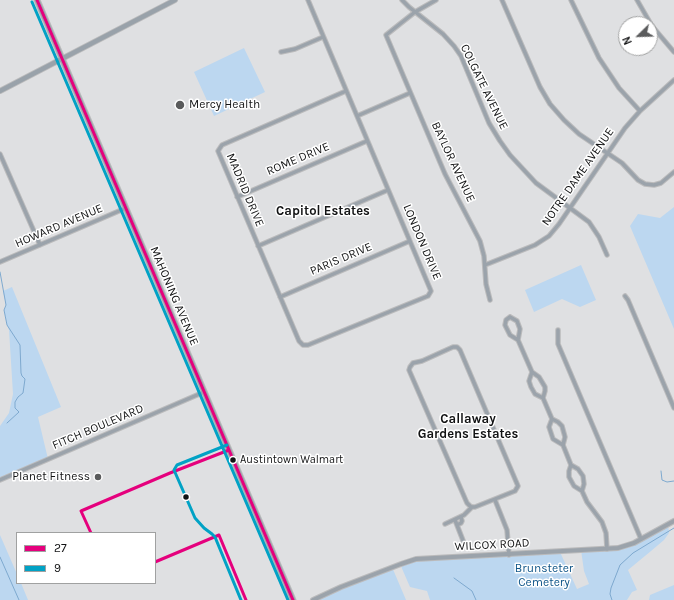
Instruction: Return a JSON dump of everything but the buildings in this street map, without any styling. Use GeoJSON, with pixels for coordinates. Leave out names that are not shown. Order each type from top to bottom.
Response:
{"type":"FeatureCollection","features":[{"type":"Feature","properties":{"kind":"main road","name":"MAHONING AVENUE"},"geometry":{"type":"LineString","coordinates":[[37,0],[293,600]]}},
{"type":"Feature","properties":{"kind":"main road"},"geometry":{"type":"LineString","coordinates":[[0,91],[175,0]]}},
{"type":"Feature","properties":{"kind":"street","name":"LONDON DRIVE"},"geometry":{"type":"LineString","coordinates":[[302,344],[308,345],[430,295],[431,289],[308,0]]}},
{"type":"Feature","properties":{"kind":"street","name":"COLGATE AVENUE"},"geometry":{"type":"LineString","coordinates":[[402,0],[443,34],[458,52],[489,123],[510,155],[536,183],[584,218],[592,226],[599,236],[607,255]]}},
{"type":"Feature","properties":{"kind":"street"},"geometry":{"type":"LineString","coordinates":[[415,12],[436,0]]}},
{"type":"Feature","properties":{"kind":"street"},"geometry":{"type":"LineString","coordinates":[[502,0],[535,78],[548,100],[570,126],[625,165],[638,180],[645,184],[654,185],[661,183],[674,172]]}},
{"type":"Feature","properties":{"kind":"street"},"geometry":{"type":"LineString","coordinates":[[571,0],[598,58],[619,88],[640,111]]}},
{"type":"Feature","properties":{"kind":"street"},"geometry":{"type":"LineString","coordinates":[[637,0],[652,26],[674,52]]}},
{"type":"Feature","properties":{"kind":"street","name":"BAYLOR AVENUE"},"geometry":{"type":"LineString","coordinates":[[415,12],[386,35],[445,174],[480,241],[484,256],[486,284],[490,300]]}},
{"type":"Feature","properties":{"kind":"street"},"geometry":{"type":"LineString","coordinates":[[281,52],[295,49],[324,38]]}},
{"type":"Feature","properties":{"kind":"street","name":"NOTRE DAME AVENUE"},"geometry":{"type":"LineString","coordinates":[[485,265],[530,247],[541,241],[555,229],[625,128],[640,111],[674,80]]}},
{"type":"Feature","properties":{"kind":"street","name":"MADRID DRIVE"},"geometry":{"type":"LineString","coordinates":[[302,344],[299,341],[219,153],[221,146],[346,92]]}},
{"type":"Feature","properties":{"kind":"street"},"geometry":{"type":"LineString","coordinates":[[357,116],[410,93]]}},
{"type":"Feature","properties":{"kind":"street","name":"ROME DRIVE"},"geometry":{"type":"LineString","coordinates":[[237,196],[367,141]]}},
{"type":"Feature","properties":{"kind":"street"},"geometry":{"type":"LineString","coordinates":[[0,154],[40,245]]}},
{"type":"Feature","properties":{"kind":"street"},"geometry":{"type":"LineString","coordinates":[[258,246],[388,190]]}},
{"type":"Feature","properties":{"kind":"street","name":"HOWARD AVENUE"},"geometry":{"type":"LineString","coordinates":[[0,262],[126,208]]}},
{"type":"Feature","properties":{"kind":"street","name":"PARIS DRIVE"},"geometry":{"type":"LineString","coordinates":[[280,296],[410,241]]}},
{"type":"Feature","properties":{"kind":"street"},"geometry":{"type":"LineString","coordinates":[[625,296],[674,408]]}},
{"type":"Feature","properties":{"kind":"street"},"geometry":{"type":"LineString","coordinates":[[518,340],[512,337],[508,332],[505,322],[508,317],[515,319],[518,324],[520,332],[518,340],[532,372],[539,377],[545,386],[543,398]]}},
{"type":"Feature","properties":{"kind":"street"},"geometry":{"type":"LineString","coordinates":[[558,330],[558,344],[641,539]]}},
{"type":"Feature","properties":{"kind":"street"},"geometry":{"type":"LineString","coordinates":[[453,347],[457,347],[460,350],[518,484],[515,491],[477,507],[472,507],[467,503],[409,370],[413,363],[453,347]]}},
{"type":"Feature","properties":{"kind":"street"},"geometry":{"type":"LineString","coordinates":[[532,372],[529,381],[531,387],[536,394],[543,398],[552,419],[562,426],[565,434],[563,445],[571,465],[578,469],[583,476],[584,484],[582,491]]}},
{"type":"Feature","properties":{"kind":"street","name":"FITCH BOULEVARD"},"geometry":{"type":"LineString","coordinates":[[0,480],[204,392]]}},
{"type":"Feature","properties":{"kind":"street"},"geometry":{"type":"LineString","coordinates":[[552,419],[549,427],[555,440],[563,445]]}},
{"type":"Feature","properties":{"kind":"street"},"geometry":{"type":"LineString","coordinates":[[571,465],[569,477],[574,486],[582,491],[587,502],[602,522],[606,533],[608,549]]}},
{"type":"Feature","properties":{"kind":"street"},"geometry":{"type":"LineString","coordinates":[[495,500],[507,530],[509,555]]}},
{"type":"Feature","properties":{"kind":"street"},"geometry":{"type":"LineString","coordinates":[[445,524],[461,517],[472,507]]}},
{"type":"Feature","properties":{"kind":"street"},"geometry":{"type":"LineString","coordinates":[[458,525],[462,523],[461,517]]}},
{"type":"Feature","properties":{"kind":"street"},"geometry":{"type":"LineString","coordinates":[[455,520],[464,543]]}},
{"type":"Feature","properties":{"kind":"street","name":"WILCOX ROAD"},"geometry":{"type":"LineString","coordinates":[[313,600],[341,587],[408,561],[424,558],[608,549],[627,545],[674,521]]}},
{"type":"Feature","properties":{"kind":"green space"},"geometry":{"type":"Polygon","coordinates":[[[244,48],[265,92],[214,116],[194,72],[244,48]]]}},
{"type":"Feature","properties":{"kind":"green space"},"geometry":{"type":"Polygon","coordinates":[[[674,207],[674,329],[630,226],[638,214],[660,218],[674,207]]]}},
{"type":"Feature","properties":{"kind":"green space"},"geometry":{"type":"Polygon","coordinates":[[[581,265],[596,300],[580,307],[562,299],[534,312],[525,290],[581,265]]]}},
{"type":"Feature","properties":{"kind":"green space"},"geometry":{"type":"Polygon","coordinates":[[[12,287],[61,407],[38,417],[48,459],[0,480],[0,426],[9,413],[13,394],[9,330],[4,310],[6,305],[3,291],[12,287]]]}},
{"type":"Feature","properties":{"kind":"green space","name":"Brunsteter Cemetery"},"geometry":{"type":"Polygon","coordinates":[[[668,524],[669,533],[664,540],[628,570],[637,590],[632,592],[627,600],[430,600],[427,591],[410,587],[400,564],[409,561],[560,552],[577,589],[589,584],[584,571],[581,550],[627,545],[668,524]]]}},
{"type":"Feature","properties":{"kind":"green space"},"geometry":{"type":"Polygon","coordinates":[[[0,535],[16,572],[16,584],[21,584],[28,600],[0,600],[0,535]]]}},
{"type":"Feature","properties":{"kind":"green space"},"geometry":{"type":"Polygon","coordinates":[[[392,567],[406,600],[313,600],[392,567]]]}},
{"type":"Feature","properties":{"kind":"green space"},"geometry":{"type":"Polygon","coordinates":[[[674,585],[674,600],[649,600],[650,595],[674,585]]]}},
{"type":"Feature","properties":{"kind":"waterway"},"geometry":{"type":"LineString","coordinates":[[0,272],[6,305],[4,310],[7,325],[20,345],[21,373],[25,379],[23,393],[15,402],[15,408],[19,412],[7,423]]}},
{"type":"Feature","properties":{"kind":"waterway"},"geometry":{"type":"LineString","coordinates":[[661,471],[662,480],[667,482],[674,481]]}},
{"type":"Feature","properties":{"kind":"waterway"},"geometry":{"type":"LineString","coordinates":[[612,600],[610,594],[611,588],[620,565],[633,553],[674,528]]}},
{"type":"Feature","properties":{"kind":"waterway"},"geometry":{"type":"LineString","coordinates":[[0,557],[19,600]]}},
{"type":"Feature","properties":{"kind":"waterway"},"geometry":{"type":"LineString","coordinates":[[454,578],[472,591],[476,600]]}},
{"type":"Feature","properties":{"kind":"transit line","name":"27"},"geometry":{"type":"LineString","coordinates":[[37,0],[293,600]]}},
{"type":"Feature","properties":{"kind":"transit line","name":"9"},"geometry":{"type":"LineString","coordinates":[[32,2],[288,600]]}},
{"type":"Feature","properties":{"kind":"transit line","name":"9"},"geometry":{"type":"LineString","coordinates":[[227,445],[177,465],[174,470],[195,518],[215,537],[241,600]]}},
{"type":"Feature","properties":{"kind":"transit line","name":"27"},"geometry":{"type":"LineString","coordinates":[[91,532],[81,511],[170,473],[229,450]]}},
{"type":"Feature","properties":{"kind":"transit line","name":"27"},"geometry":{"type":"LineString","coordinates":[[219,535],[246,600]]}},
{"type":"Feature","properties":{"kind":"transit line","name":"27"},"geometry":{"type":"LineString","coordinates":[[156,562],[219,535]]}},
{"type":"Feature","properties":{"kind":"place","name":"Mercy Health"},"geometry":{"type":"Point","coordinates":[180,105]}},
{"type":"Feature","properties":{"kind":"place","name":"Austintown Walmart"},"geometry":{"type":"Point","coordinates":[233,460]}},
{"type":"Feature","properties":{"kind":"place","name":"Planet Fitness"},"geometry":{"type":"Point","coordinates":[98,477]}},
{"type":"Feature","properties":{"kind":"district","name":"Capitol Estates"},"geometry":{"type":"Point","coordinates":[323,211]}},
{"type":"Feature","properties":{"kind":"district","name":"Callaway Gardens Estates"},"geometry":{"type":"Point","coordinates":[468,426]}}]}
